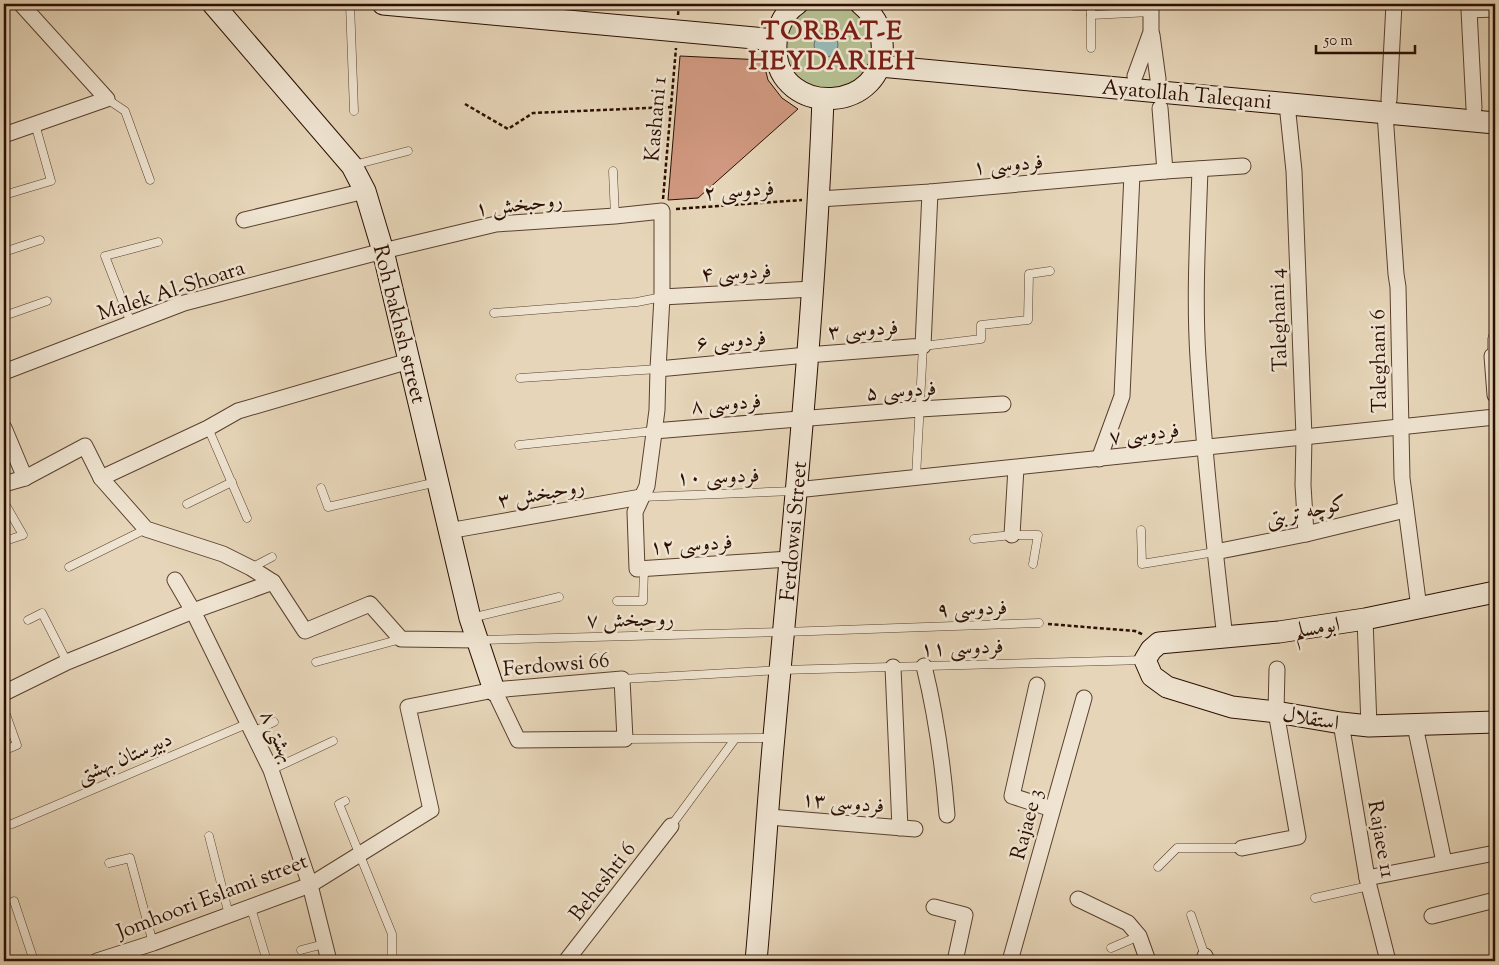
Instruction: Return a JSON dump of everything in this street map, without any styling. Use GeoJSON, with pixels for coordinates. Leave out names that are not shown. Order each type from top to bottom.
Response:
{"type":"FeatureCollection","features":[{"type":"Feature","properties":{"kind":"main road","name":"Roh bakhsh street"},"geometry":{"type":"LineString","coordinates":[[213,4],[352,166],[365,191],[383,251],[470,618],[494,690]]}},
{"type":"Feature","properties":{"kind":"main road"},"geometry":{"type":"LineString","coordinates":[[384,4],[751,36],[776,40]]}},
{"type":"Feature","properties":{"kind":"main road"},"geometry":{"type":"LineString","coordinates":[[789,5],[778,28],[776,40],[779,66],[785,77],[794,87],[805,94],[823,99],[841,98],[858,91],[872,78],[881,59],[881,30],[871,13],[861,4]]}},
{"type":"Feature","properties":{"kind":"main road"},"geometry":{"type":"LineString","coordinates":[[751,36],[771,25],[775,18],[789,5]]}},
{"type":"Feature","properties":{"kind":"main road","name":"Ayatollah Taleqani"},"geometry":{"type":"LineString","coordinates":[[881,59],[1135,76],[1158,93],[1387,107],[1495,123]]}},
{"type":"Feature","properties":{"kind":"main road","name":"Ayatollah Taleqani"},"geometry":{"type":"LineString","coordinates":[[881,59],[1158,93],[1287,104],[1495,110]]}},
{"type":"Feature","properties":{"kind":"main road","name":"Ferdowsi Street"},"geometry":{"type":"LineString","coordinates":[[756,961],[807,355],[819,199],[823,99]]}},
{"type":"Feature","properties":{"kind":"main road","name":"ابومسلم"},"geometry":{"type":"LineString","coordinates":[[1158,643],[1279,632],[1365,619],[1495,592]]}},
{"type":"Feature","properties":{"kind":"main road"},"geometry":{"type":"LineString","coordinates":[[1145,660],[1158,643]]}},
{"type":"Feature","properties":{"kind":"main road","name":"استقلال"},"geometry":{"type":"LineString","coordinates":[[1145,660],[1152,676],[1167,687],[1232,707],[1369,726],[1495,722]]}},
{"type":"Feature","properties":{"kind":"street"},"geometry":{"type":"LineString","coordinates":[[4,135],[107,99],[21,4]]}},
{"type":"Feature","properties":{"kind":"street","name":"Taleghani 6"},"geometry":{"type":"LineString","coordinates":[[1394,4],[1387,107],[1398,287],[1400,427],[1405,510],[1419,608]]}},
{"type":"Feature","properties":{"kind":"street"},"geometry":{"type":"LineString","coordinates":[[1151,8],[1151,32],[1165,171]]}},
{"type":"Feature","properties":{"kind":"street"},"geometry":{"type":"LineString","coordinates":[[1474,108],[1469,10],[1495,9]]}},
{"type":"Feature","properties":{"kind":"street"},"geometry":{"type":"LineString","coordinates":[[1135,76],[1151,32]]}},
{"type":"Feature","properties":{"kind":"street","name":"Taleghani 4"},"geometry":{"type":"LineString","coordinates":[[1287,104],[1294,171],[1304,437],[1302,485],[1306,534]]}},
{"type":"Feature","properties":{"kind":"street","name":"فردوسی ۱"},"geometry":{"type":"LineString","coordinates":[[819,199],[930,192],[1242,166]]}},
{"type":"Feature","properties":{"kind":"street"},"geometry":{"type":"LineString","coordinates":[[1200,168],[1198,357],[1215,552],[1225,638]]}},
{"type":"Feature","properties":{"kind":"street"},"geometry":{"type":"LineString","coordinates":[[1099,459],[1122,396],[1132,174]]}},
{"type":"Feature","properties":{"kind":"street"},"geometry":{"type":"LineString","coordinates":[[244,220],[365,191]]}},
{"type":"Feature","properties":{"kind":"street"},"geometry":{"type":"LineString","coordinates":[[923,346],[930,192]]}},
{"type":"Feature","properties":{"kind":"street"},"geometry":{"type":"LineString","coordinates":[[641,497],[647,486],[657,410],[662,297],[662,210]]}},
{"type":"Feature","properties":{"kind":"street","name":"روحبخش ۱"},"geometry":{"type":"LineString","coordinates":[[383,251],[496,224],[616,216],[662,210]]}},
{"type":"Feature","properties":{"kind":"street","name":"Malek Al-Shoara"},"geometry":{"type":"LineString","coordinates":[[5,367],[184,303],[383,251]]}},
{"type":"Feature","properties":{"kind":"street","name":"فردوسی ۴"},"geometry":{"type":"LineString","coordinates":[[662,297],[812,289]]}},
{"type":"Feature","properties":{"kind":"street","name":"فردوسی ۳"},"geometry":{"type":"LineString","coordinates":[[807,355],[923,346]]}},
{"type":"Feature","properties":{"kind":"street","name":"فردوسی ۶"},"geometry":{"type":"LineString","coordinates":[[658,368],[807,355]]}},
{"type":"Feature","properties":{"kind":"street"},"geometry":{"type":"LineString","coordinates":[[1492,356],[1495,395]]}},
{"type":"Feature","properties":{"kind":"street"},"geometry":{"type":"LineString","coordinates":[[101,478],[208,428],[238,411],[409,360]]}},
{"type":"Feature","properties":{"kind":"street","name":"فردوسی ۵"},"geometry":{"type":"LineString","coordinates":[[802,418],[1003,404]]}},
{"type":"Feature","properties":{"kind":"street","name":"فردوسی ۷"},"geometry":{"type":"LineString","coordinates":[[796,490],[1495,417]]}},
{"type":"Feature","properties":{"kind":"street","name":"فردوسی ۸"},"geometry":{"type":"LineString","coordinates":[[654,431],[802,418]]}},
{"type":"Feature","properties":{"kind":"street"},"geometry":{"type":"LineString","coordinates":[[4,428],[25,478]]}},
{"type":"Feature","properties":{"kind":"street"},"geometry":{"type":"LineString","coordinates":[[4,484],[25,478],[85,446],[101,478],[146,529],[223,554],[252,568],[273,582],[305,631],[370,604],[401,639],[477,640]]}},
{"type":"Feature","properties":{"kind":"street"},"geometry":{"type":"LineString","coordinates":[[1012,535],[1016,468]]}},
{"type":"Feature","properties":{"kind":"street","name":"روحبخش ۳"},"geometry":{"type":"LineString","coordinates":[[448,531],[641,497]]}},
{"type":"Feature","properties":{"kind":"street","name":"فردوسی ۱۲"},"geometry":{"type":"LineString","coordinates":[[641,497],[634,512],[638,569],[790,559]]}},
{"type":"Feature","properties":{"kind":"street","name":"کوچه تربتی"},"geometry":{"type":"LineString","coordinates":[[1215,552],[1306,534],[1405,510]]}},
{"type":"Feature","properties":{"kind":"street","name":"بهشتی ۸"},"geometry":{"type":"LineString","coordinates":[[175,580],[193,611],[271,770],[310,885],[329,961]]}},
{"type":"Feature","properties":{"kind":"street"},"geometry":{"type":"LineString","coordinates":[[4,693],[67,662],[193,611],[273,582]]}},
{"type":"Feature","properties":{"kind":"street"},"geometry":{"type":"LineString","coordinates":[[1365,619],[1369,726]]}},
{"type":"Feature","properties":{"kind":"street"},"geometry":{"type":"LineString","coordinates":[[924,666],[933,702],[947,815]]}},
{"type":"Feature","properties":{"kind":"street"},"geometry":{"type":"LineString","coordinates":[[893,667],[900,828]]}},
{"type":"Feature","properties":{"kind":"street"},"geometry":{"type":"LineString","coordinates":[[1242,848],[1298,837],[1276,712],[1277,669]]}},
{"type":"Feature","properties":{"kind":"street"},"geometry":{"type":"LineString","coordinates":[[494,690],[518,740],[625,739],[622,679]]}},
{"type":"Feature","properties":{"kind":"street","name":"Ferdowsi 66"},"geometry":{"type":"LineString","coordinates":[[494,690],[622,679]]}},
{"type":"Feature","properties":{"kind":"street"},"geometry":{"type":"LineString","coordinates":[[1037,685],[1012,796],[1052,809]]}},
{"type":"Feature","properties":{"kind":"street","name":"Jomhoori Eslami street"},"geometry":{"type":"LineString","coordinates":[[103,960],[229,916],[310,885],[431,810],[408,707],[494,690]]}},
{"type":"Feature","properties":{"kind":"street","name":"Rajaee 3"},"geometry":{"type":"LineString","coordinates":[[1010,961],[1084,698]]}},
{"type":"Feature","properties":{"kind":"street","name":"Rajaee 11"},"geometry":{"type":"LineString","coordinates":[[1341,723],[1368,882],[1388,961]]}},
{"type":"Feature","properties":{"kind":"street"},"geometry":{"type":"LineString","coordinates":[[1415,726],[1444,862]]}},
{"type":"Feature","properties":{"kind":"street","name":"فردوسی ۱۳"},"geometry":{"type":"LineString","coordinates":[[768,817],[915,829]]}},
{"type":"Feature","properties":{"kind":"street","name":"Beheshti 6"},"geometry":{"type":"LineString","coordinates":[[566,961],[671,826]]}},
{"type":"Feature","properties":{"kind":"street"},"geometry":{"type":"LineString","coordinates":[[1368,882],[1444,862],[1495,853]]}},
{"type":"Feature","properties":{"kind":"street"},"geometry":{"type":"LineString","coordinates":[[1078,899],[1128,923],[1139,936],[1148,961]]}},
{"type":"Feature","properties":{"kind":"street"},"geometry":{"type":"LineString","coordinates":[[1432,916],[1495,900]]}},
{"type":"Feature","properties":{"kind":"street"},"geometry":{"type":"LineString","coordinates":[[934,907],[964,915],[955,961]]}},
{"type":"Feature","properties":{"kind":"lane"},"geometry":{"type":"LineString","coordinates":[[350,4],[354,111]]}},
{"type":"Feature","properties":{"kind":"lane"},"geometry":{"type":"LineString","coordinates":[[1074,6],[1091,5],[1090,48]]}},
{"type":"Feature","properties":{"kind":"lane"},"geometry":{"type":"LineString","coordinates":[[1091,15],[1151,8]]}},
{"type":"Feature","properties":{"kind":"lane"},"geometry":{"type":"LineString","coordinates":[[107,99],[125,111],[150,180]]}},
{"type":"Feature","properties":{"kind":"lane"},"geometry":{"type":"LineString","coordinates":[[4,195],[51,181],[35,124]]}},
{"type":"Feature","properties":{"kind":"lane"},"geometry":{"type":"LineString","coordinates":[[352,166],[408,151]]}},
{"type":"Feature","properties":{"kind":"lane"},"geometry":{"type":"LineString","coordinates":[[613,172],[616,216]]}},
{"type":"Feature","properties":{"kind":"lane"},"geometry":{"type":"LineString","coordinates":[[4,252],[40,240]]}},
{"type":"Feature","properties":{"kind":"lane"},"geometry":{"type":"LineString","coordinates":[[132,323],[105,256],[158,242]]}},
{"type":"Feature","properties":{"kind":"lane"},"geometry":{"type":"LineString","coordinates":[[916,477],[923,346],[981,339],[982,325],[1028,320],[1028,274],[1050,272]]}},
{"type":"Feature","properties":{"kind":"lane"},"geometry":{"type":"LineString","coordinates":[[494,313],[637,302],[662,297]]}},
{"type":"Feature","properties":{"kind":"lane"},"geometry":{"type":"LineString","coordinates":[[4,316],[48,302]]}},
{"type":"Feature","properties":{"kind":"lane"},"geometry":{"type":"LineString","coordinates":[[1492,356],[1492,339],[1495,330]]}},
{"type":"Feature","properties":{"kind":"lane"},"geometry":{"type":"LineString","coordinates":[[520,378],[658,368]]}},
{"type":"Feature","properties":{"kind":"lane"},"geometry":{"type":"LineString","coordinates":[[208,428],[247,518]]}},
{"type":"Feature","properties":{"kind":"lane"},"geometry":{"type":"LineString","coordinates":[[519,445],[654,431]]}},
{"type":"Feature","properties":{"kind":"lane"},"geometry":{"type":"LineString","coordinates":[[187,504],[232,482]]}},
{"type":"Feature","properties":{"kind":"lane"},"geometry":{"type":"LineString","coordinates":[[321,488],[328,507],[439,482]]}},
{"type":"Feature","properties":{"kind":"lane","name":"فردوسی ۱۰"},"geometry":{"type":"LineString","coordinates":[[641,497],[796,490]]}},
{"type":"Feature","properties":{"kind":"lane"},"geometry":{"type":"LineString","coordinates":[[4,502],[23,535],[11,539]]}},
{"type":"Feature","properties":{"kind":"lane"},"geometry":{"type":"LineString","coordinates":[[69,568],[146,529]]}},
{"type":"Feature","properties":{"kind":"lane"},"geometry":{"type":"LineString","coordinates":[[1141,530],[1142,564],[1215,552]]}},
{"type":"Feature","properties":{"kind":"lane"},"geometry":{"type":"LineString","coordinates":[[974,539],[1012,535],[1038,535],[1033,564]]}},
{"type":"Feature","properties":{"kind":"lane"},"geometry":{"type":"LineString","coordinates":[[252,568],[272,557]]}},
{"type":"Feature","properties":{"kind":"lane"},"geometry":{"type":"LineString","coordinates":[[617,601],[643,601],[644,569]]}},
{"type":"Feature","properties":{"kind":"lane"},"geometry":{"type":"LineString","coordinates":[[470,618],[560,597]]}},
{"type":"Feature","properties":{"kind":"lane"},"geometry":{"type":"LineString","coordinates":[[28,620],[42,613],[67,662]]}},
{"type":"Feature","properties":{"kind":"lane","name":"فردوسی ۹"},"geometry":{"type":"LineString","coordinates":[[784,632],[1039,623]]}},
{"type":"Feature","properties":{"kind":"lane","name":"روحبخش ۷"},"geometry":{"type":"LineString","coordinates":[[477,640],[784,632]]}},
{"type":"Feature","properties":{"kind":"lane"},"geometry":{"type":"LineString","coordinates":[[316,662],[401,639]]}},
{"type":"Feature","properties":{"kind":"lane","name":"فردوسی ۱۱"},"geometry":{"type":"LineString","coordinates":[[622,679],[780,670],[1145,660]]}},
{"type":"Feature","properties":{"kind":"lane"},"geometry":{"type":"LineString","coordinates":[[4,709],[17,745],[5,750]]}},
{"type":"Feature","properties":{"kind":"lane","name":"دبیرستان بهشتی"},"geometry":{"type":"LineString","coordinates":[[12,824],[251,727],[274,722]]}},
{"type":"Feature","properties":{"kind":"lane"},"geometry":{"type":"LineString","coordinates":[[625,739],[774,738]]}},
{"type":"Feature","properties":{"kind":"lane"},"geometry":{"type":"LineString","coordinates":[[671,826],[735,739]]}},
{"type":"Feature","properties":{"kind":"lane"},"geometry":{"type":"LineString","coordinates":[[271,770],[333,741]]}},
{"type":"Feature","properties":{"kind":"lane"},"geometry":{"type":"LineString","coordinates":[[345,801],[339,804],[392,934],[392,961]]}},
{"type":"Feature","properties":{"kind":"lane"},"geometry":{"type":"LineString","coordinates":[[209,836],[229,916]]}},
{"type":"Feature","properties":{"kind":"lane"},"geometry":{"type":"LineString","coordinates":[[1158,867],[1177,848],[1242,848]]}},
{"type":"Feature","properties":{"kind":"lane"},"geometry":{"type":"LineString","coordinates":[[109,863],[130,858],[153,943]]}},
{"type":"Feature","properties":{"kind":"lane"},"geometry":{"type":"LineString","coordinates":[[1316,898],[1368,882]]}},
{"type":"Feature","properties":{"kind":"lane"},"geometry":{"type":"LineString","coordinates":[[14,901],[34,961]]}},
{"type":"Feature","properties":{"kind":"lane"},"geometry":{"type":"LineString","coordinates":[[251,908],[267,961]]}},
{"type":"Feature","properties":{"kind":"lane"},"geometry":{"type":"LineString","coordinates":[[1191,915],[1206,959]]}},
{"type":"Feature","properties":{"kind":"lane"},"geometry":{"type":"LineString","coordinates":[[1111,948],[1139,936]]}},
{"type":"Feature","properties":{"kind":"lane"},"geometry":{"type":"LineString","coordinates":[[301,950],[324,944]]}},
{"type":"Feature","properties":{"kind":"path","name":"Kashani 1"},"geometry":{"type":"LineString","coordinates":[[662,210],[677,30]]}},
{"type":"Feature","properties":{"kind":"path"},"geometry":{"type":"LineString","coordinates":[[465,104],[508,129],[533,113],[671,107]]}},
{"type":"Feature","properties":{"kind":"path","name":"فردوسی ۲"},"geometry":{"type":"LineString","coordinates":[[662,210],[819,199]]}},
{"type":"Feature","properties":{"kind":"path","name":"فردوسی ۹"},"geometry":{"type":"LineString","coordinates":[[1039,623],[1135,631],[1158,643]]}},
{"type":"Feature","properties":{"kind":"green space"},"geometry":{"type":"Polygon","coordinates":[[[808,4],[849,4],[864,14],[877,51],[858,86],[820,95],[787,73],[782,34],[792,16],[808,4]]]}},
{"type":"Feature","properties":{"kind":"water"},"geometry":{"type":"Polygon","coordinates":[[[826,33],[835,36],[838,45],[835,54],[826,57],[817,54],[814,45],[817,36],[826,33]]]}},
{"type":"Feature","properties":{"kind":"building"},"geometry":{"type":"Polygon","coordinates":[[[680,56],[763,60],[768,80],[782,98],[798,109],[698,198],[668,200],[680,56]]]}},
{"type":"Feature","properties":{"kind":"district","name":"TORBAT-E HEYDARIEH"},"geometry":{"type":"Point","coordinates":[832,45]}}]}
